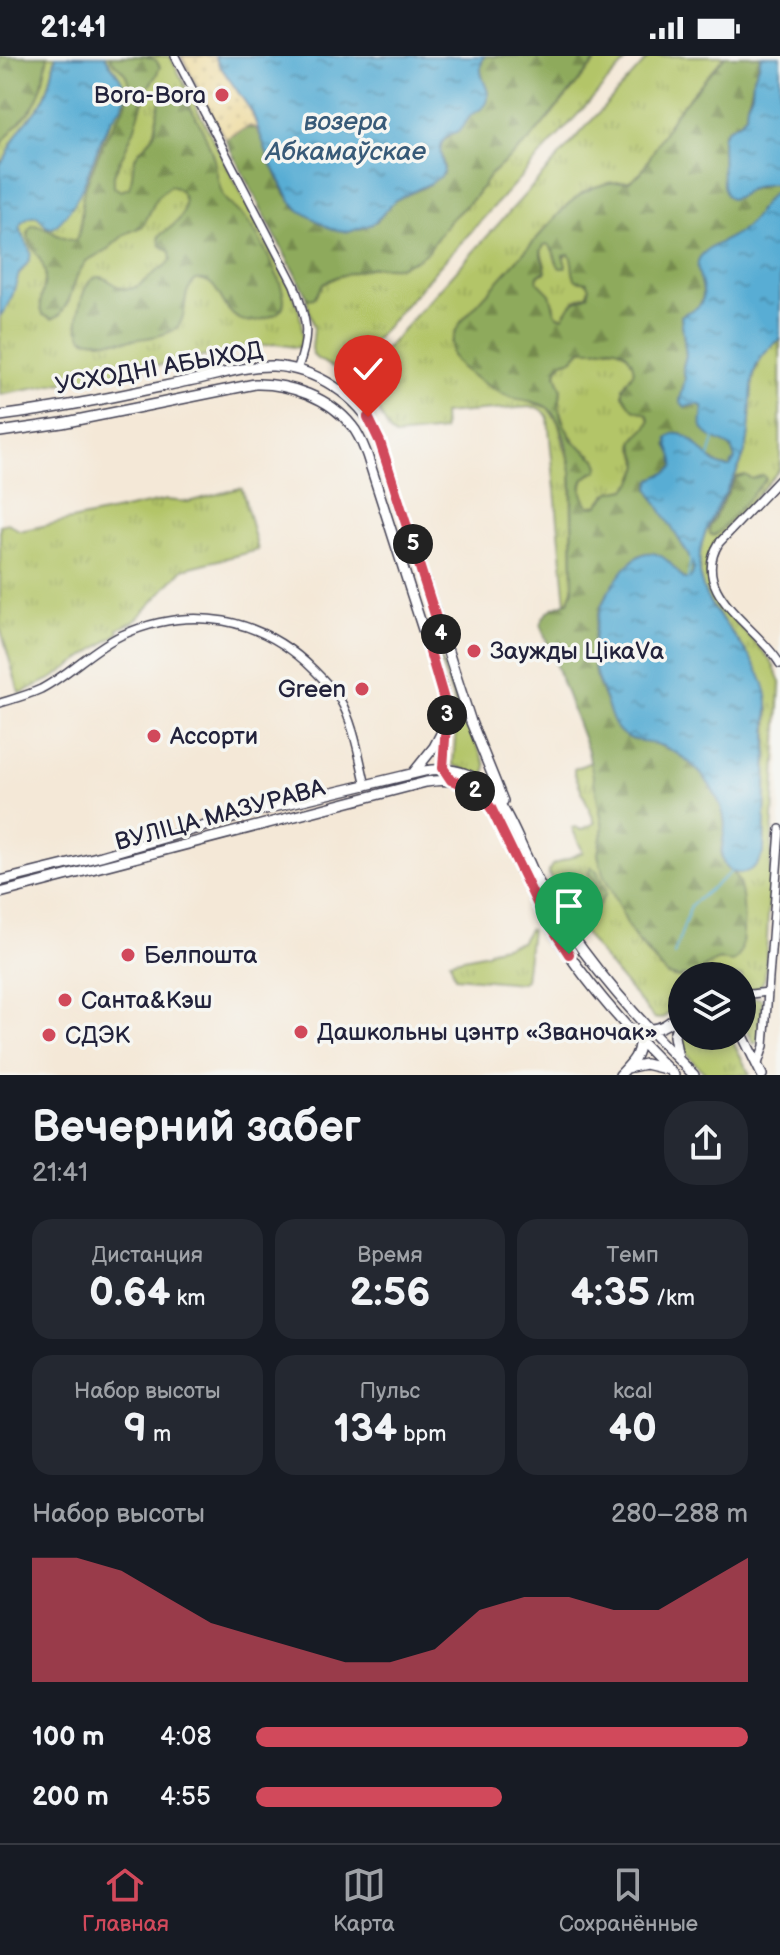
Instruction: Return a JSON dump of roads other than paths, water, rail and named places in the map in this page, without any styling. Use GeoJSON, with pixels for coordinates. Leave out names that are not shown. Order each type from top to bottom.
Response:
{"type":"FeatureCollection","features":[{"type":"Feature","properties":{"kind":"main road","name":"УСХОДНІ АБЫХОД"},"geometry":{"type":"LineString","coordinates":[[0,416],[272,366],[297,370],[341,391],[354,401],[373,425],[380,442],[471,722],[508,815]]}},
{"type":"Feature","properties":{"kind":"main road","name":"УСХОДНІ АБЫХОД"},"geometry":{"type":"LineString","coordinates":[[0,432],[62,423],[255,384],[278,385],[304,392],[343,416],[360,439],[443,692],[447,718],[443,768]]}},
{"type":"Feature","properties":{"kind":"main road"},"geometry":{"type":"LineString","coordinates":[[428,645],[443,640]]}},
{"type":"Feature","properties":{"kind":"main road"},"geometry":{"type":"LineString","coordinates":[[412,774],[434,747],[447,718]]}},
{"type":"Feature","properties":{"kind":"main road"},"geometry":{"type":"LineString","coordinates":[[443,768],[464,772],[494,796],[508,815],[551,904],[603,977],[648,1029],[694,1075]]}},
{"type":"Feature","properties":{"kind":"main road"},"geometry":{"type":"LineString","coordinates":[[443,768],[451,780],[470,787],[491,808],[553,931],[592,987],[672,1073]]}},
{"type":"Feature","properties":{"kind":"main road","name":"ВУЛІЦА МАЗУРАВА"},"geometry":{"type":"LineString","coordinates":[[0,881],[101,856],[257,811],[443,768]]}},
{"type":"Feature","properties":{"kind":"main road","name":"ВУЛІЦА МАЗУРАВА"},"geometry":{"type":"LineString","coordinates":[[0,893],[426,782],[451,780]]}},
{"type":"Feature","properties":{"kind":"main road"},"geometry":{"type":"LineString","coordinates":[[366,786],[369,798]]}},
{"type":"Feature","properties":{"kind":"main road"},"geometry":{"type":"LineString","coordinates":[[648,1029],[668,1022]]}},
{"type":"Feature","properties":{"kind":"main road"},"geometry":{"type":"LineString","coordinates":[[624,1072],[638,1054],[639,1040]]}},
{"type":"Feature","properties":{"kind":"main road"},"geometry":{"type":"LineString","coordinates":[[677,1050],[679,1061]]}},
{"type":"Feature","properties":{"kind":"main road"},"geometry":{"type":"LineString","coordinates":[[751,1050],[762,1075]]}},
{"type":"Feature","properties":{"kind":"main road"},"geometry":{"type":"LineString","coordinates":[[624,1072],[645,1064],[672,1073]]}},
{"type":"Feature","properties":{"kind":"street"},"geometry":{"type":"LineString","coordinates":[[175,56],[302,305],[307,342],[297,370]]}},
{"type":"Feature","properties":{"kind":"street"},"geometry":{"type":"LineString","coordinates":[[780,479],[719,543],[710,567],[713,583],[721,598],[768,646],[780,664]]}},
{"type":"Feature","properties":{"kind":"street"},"geometry":{"type":"LineString","coordinates":[[0,703],[40,690],[106,644],[139,628],[185,618],[207,617],[231,622],[279,642],[308,664],[338,697],[352,729],[366,786]]}},
{"type":"Feature","properties":{"kind":"street"},"geometry":{"type":"LineString","coordinates":[[758,1064],[764,1046],[780,829]]}},
{"type":"Feature","properties":{"kind":"street"},"geometry":{"type":"LineString","coordinates":[[756,993],[768,992]]}},
{"type":"Feature","properties":{"kind":"water"},"geometry":{"type":"Polygon","coordinates":[[[56,56],[105,56],[123,83],[125,98],[108,125],[79,194],[63,219],[53,228],[34,216],[21,225],[30,258],[19,274],[10,301],[0,316],[0,164],[18,132],[43,100],[56,56]]]}},
{"type":"Feature","properties":{"kind":"water","name":"возера Абкамаўскае"},"geometry":{"type":"Polygon","coordinates":[[[215,56],[484,56],[481,71],[488,98],[485,106],[442,143],[440,152],[444,171],[441,176],[395,200],[372,224],[349,232],[331,229],[299,210],[290,200],[270,161],[252,112],[215,56]]]}},
{"type":"Feature","properties":{"kind":"water"},"geometry":{"type":"Polygon","coordinates":[[[761,56],[780,56],[780,339],[763,355],[756,367],[745,452],[706,531],[700,565],[702,584],[708,599],[757,668],[768,701],[764,851],[755,866],[739,873],[723,863],[724,815],[705,779],[679,755],[662,746],[630,738],[615,725],[596,676],[594,648],[597,621],[604,601],[621,573],[637,558],[657,554],[684,579],[689,579],[693,574],[689,556],[649,487],[652,479],[674,467],[668,438],[673,434],[689,438],[722,466],[730,467],[735,459],[731,447],[704,431],[702,406],[685,407],[680,401],[686,355],[681,316],[701,303],[703,292],[698,264],[702,255],[746,227],[778,188],[774,184],[761,186],[730,199],[723,186],[722,137],[727,129],[746,115],[761,56]]]}},
{"type":"Feature","properties":{"kind":"waterway"},"geometry":{"type":"LineString","coordinates":[[709,457],[715,436]]}},
{"type":"Feature","properties":{"kind":"waterway"},"geometry":{"type":"LineString","coordinates":[[688,579],[691,557]]}},
{"type":"Feature","properties":{"kind":"waterway"},"geometry":{"type":"LineString","coordinates":[[674,955],[691,905],[731,872]]}},
{"type":"Feature","properties":{"kind":"place","name":"Bora-Bora"},"geometry":{"type":"Point","coordinates":[222,95]}},
{"type":"Feature","properties":{"kind":"place","name":"Заужды ЦікаVа"},"geometry":{"type":"Point","coordinates":[474,651]}},
{"type":"Feature","properties":{"kind":"place","name":"Green"},"geometry":{"type":"Point","coordinates":[362,689]}},
{"type":"Feature","properties":{"kind":"place","name":"Ассорти"},"geometry":{"type":"Point","coordinates":[154,736]}},
{"type":"Feature","properties":{"kind":"place","name":"Белпошта"},"geometry":{"type":"Point","coordinates":[128,955]}},
{"type":"Feature","properties":{"kind":"place","name":"Санта&Кэш"},"geometry":{"type":"Point","coordinates":[65,1000]}},
{"type":"Feature","properties":{"kind":"place","name":"Дашкольны цэнтр «Званочак»"},"geometry":{"type":"Point","coordinates":[301,1032]}},
{"type":"Feature","properties":{"kind":"place","name":"СДЭК"},"geometry":{"type":"Point","coordinates":[49,1035]}}]}
